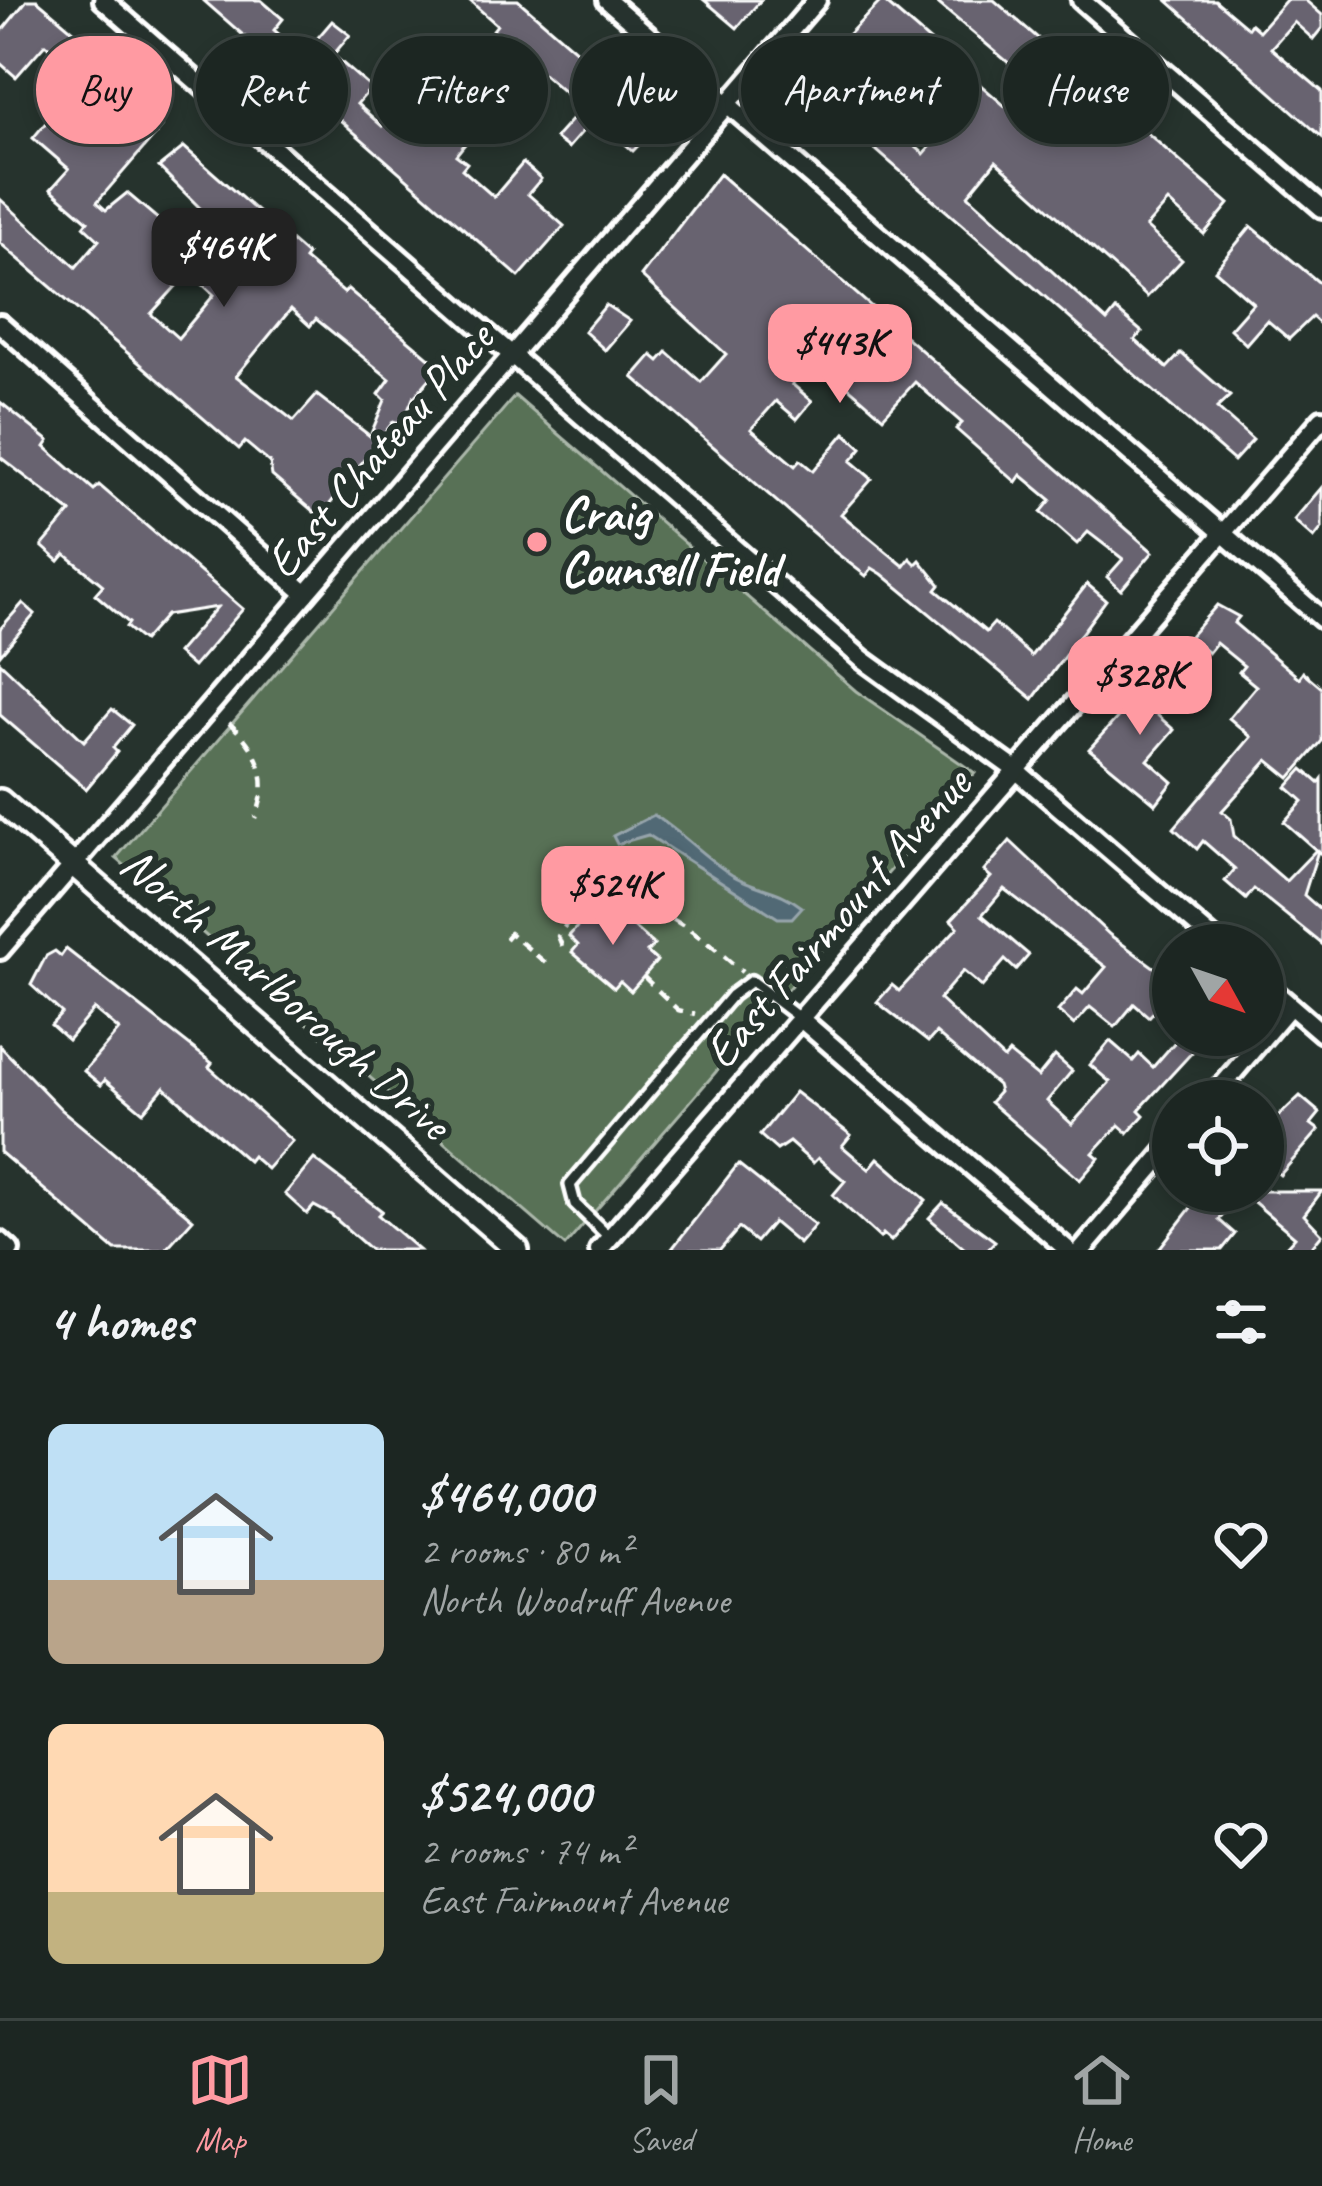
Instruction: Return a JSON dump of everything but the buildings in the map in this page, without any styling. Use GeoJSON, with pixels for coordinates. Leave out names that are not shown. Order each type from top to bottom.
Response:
{"type":"FeatureCollection","features":[{"type":"Feature","properties":{"kind":"street"},"geometry":{"type":"LineString","coordinates":[[104,0],[862,659],[1017,771],[1196,924]]}},
{"type":"Feature","properties":{"kind":"street"},"geometry":{"type":"LineString","coordinates":[[607,0],[1322,620]]}},
{"type":"Feature","properties":{"kind":"street","name":"East Chateau Place"},"geometry":{"type":"LineString","coordinates":[[0,950],[817,0]]}},
{"type":"Feature","properties":{"kind":"street"},"geometry":{"type":"LineString","coordinates":[[1081,0],[1322,208]]}},
{"type":"Feature","properties":{"kind":"street"},"geometry":{"type":"LineString","coordinates":[[0,324],[306,594]]}},
{"type":"Feature","properties":{"kind":"street","name":"East Fairmount Avenue"},"geometry":{"type":"LineString","coordinates":[[605,1244],[1322,419]]}},
{"type":"Feature","properties":{"kind":"street","name":"North Marlborough Drive"},"geometry":{"type":"LineString","coordinates":[[0,801],[517,1250]]}},
{"type":"Feature","properties":{"kind":"street"},"geometry":{"type":"LineString","coordinates":[[1284,1001],[1322,1033]]}},
{"type":"Feature","properties":{"kind":"street"},"geometry":{"type":"LineString","coordinates":[[1227,1080],[1290,1006]]}},
{"type":"Feature","properties":{"kind":"street"},"geometry":{"type":"LineString","coordinates":[[802,1020],[1068,1250]]}},
{"type":"Feature","properties":{"kind":"street"},"geometry":{"type":"LineString","coordinates":[[1082,1250],[1152,1168]]}},
{"type":"Feature","properties":{"kind":"street"},"geometry":{"type":"LineString","coordinates":[[0,1241],[10,1250]]}},
{"type":"Feature","properties":{"kind":"lane"},"geometry":{"type":"LineString","coordinates":[[605,1244],[575,1204],[570,1185],[732,995],[752,981],[802,1020]]}},
{"type":"Feature","properties":{"kind":"path"},"geometry":{"type":"LineString","coordinates":[[229,723],[254,745],[266,794],[255,818]]}},
{"type":"Feature","properties":{"kind":"path"},"geometry":{"type":"LineString","coordinates":[[582,870],[592,899]]}},
{"type":"Feature","properties":{"kind":"path"},"geometry":{"type":"LineString","coordinates":[[562,946],[558,936],[592,899]]}},
{"type":"Feature","properties":{"kind":"path"},"geometry":{"type":"LineString","coordinates":[[592,899],[642,903],[705,939],[752,981]]}},
{"type":"Feature","properties":{"kind":"path"},"geometry":{"type":"LineString","coordinates":[[505,939],[510,933],[547,964]]}},
{"type":"Feature","properties":{"kind":"path"},"geometry":{"type":"LineString","coordinates":[[643,976],[678,1010]]}},
{"type":"Feature","properties":{"kind":"green space"},"geometry":{"type":"Polygon","coordinates":[[[515,396],[856,691],[975,773],[565,1246],[116,858],[515,396]]]}},
{"type":"Feature","properties":{"kind":"water"},"geometry":{"type":"Polygon","coordinates":[[[654,815],[732,875],[802,907],[792,918],[778,918],[648,835],[617,844],[613,836],[654,815]]]}},
{"type":"Feature","properties":{"kind":"place","name":"Craig Counsell Field"},"geometry":{"type":"Point","coordinates":[537,542]}}]}
